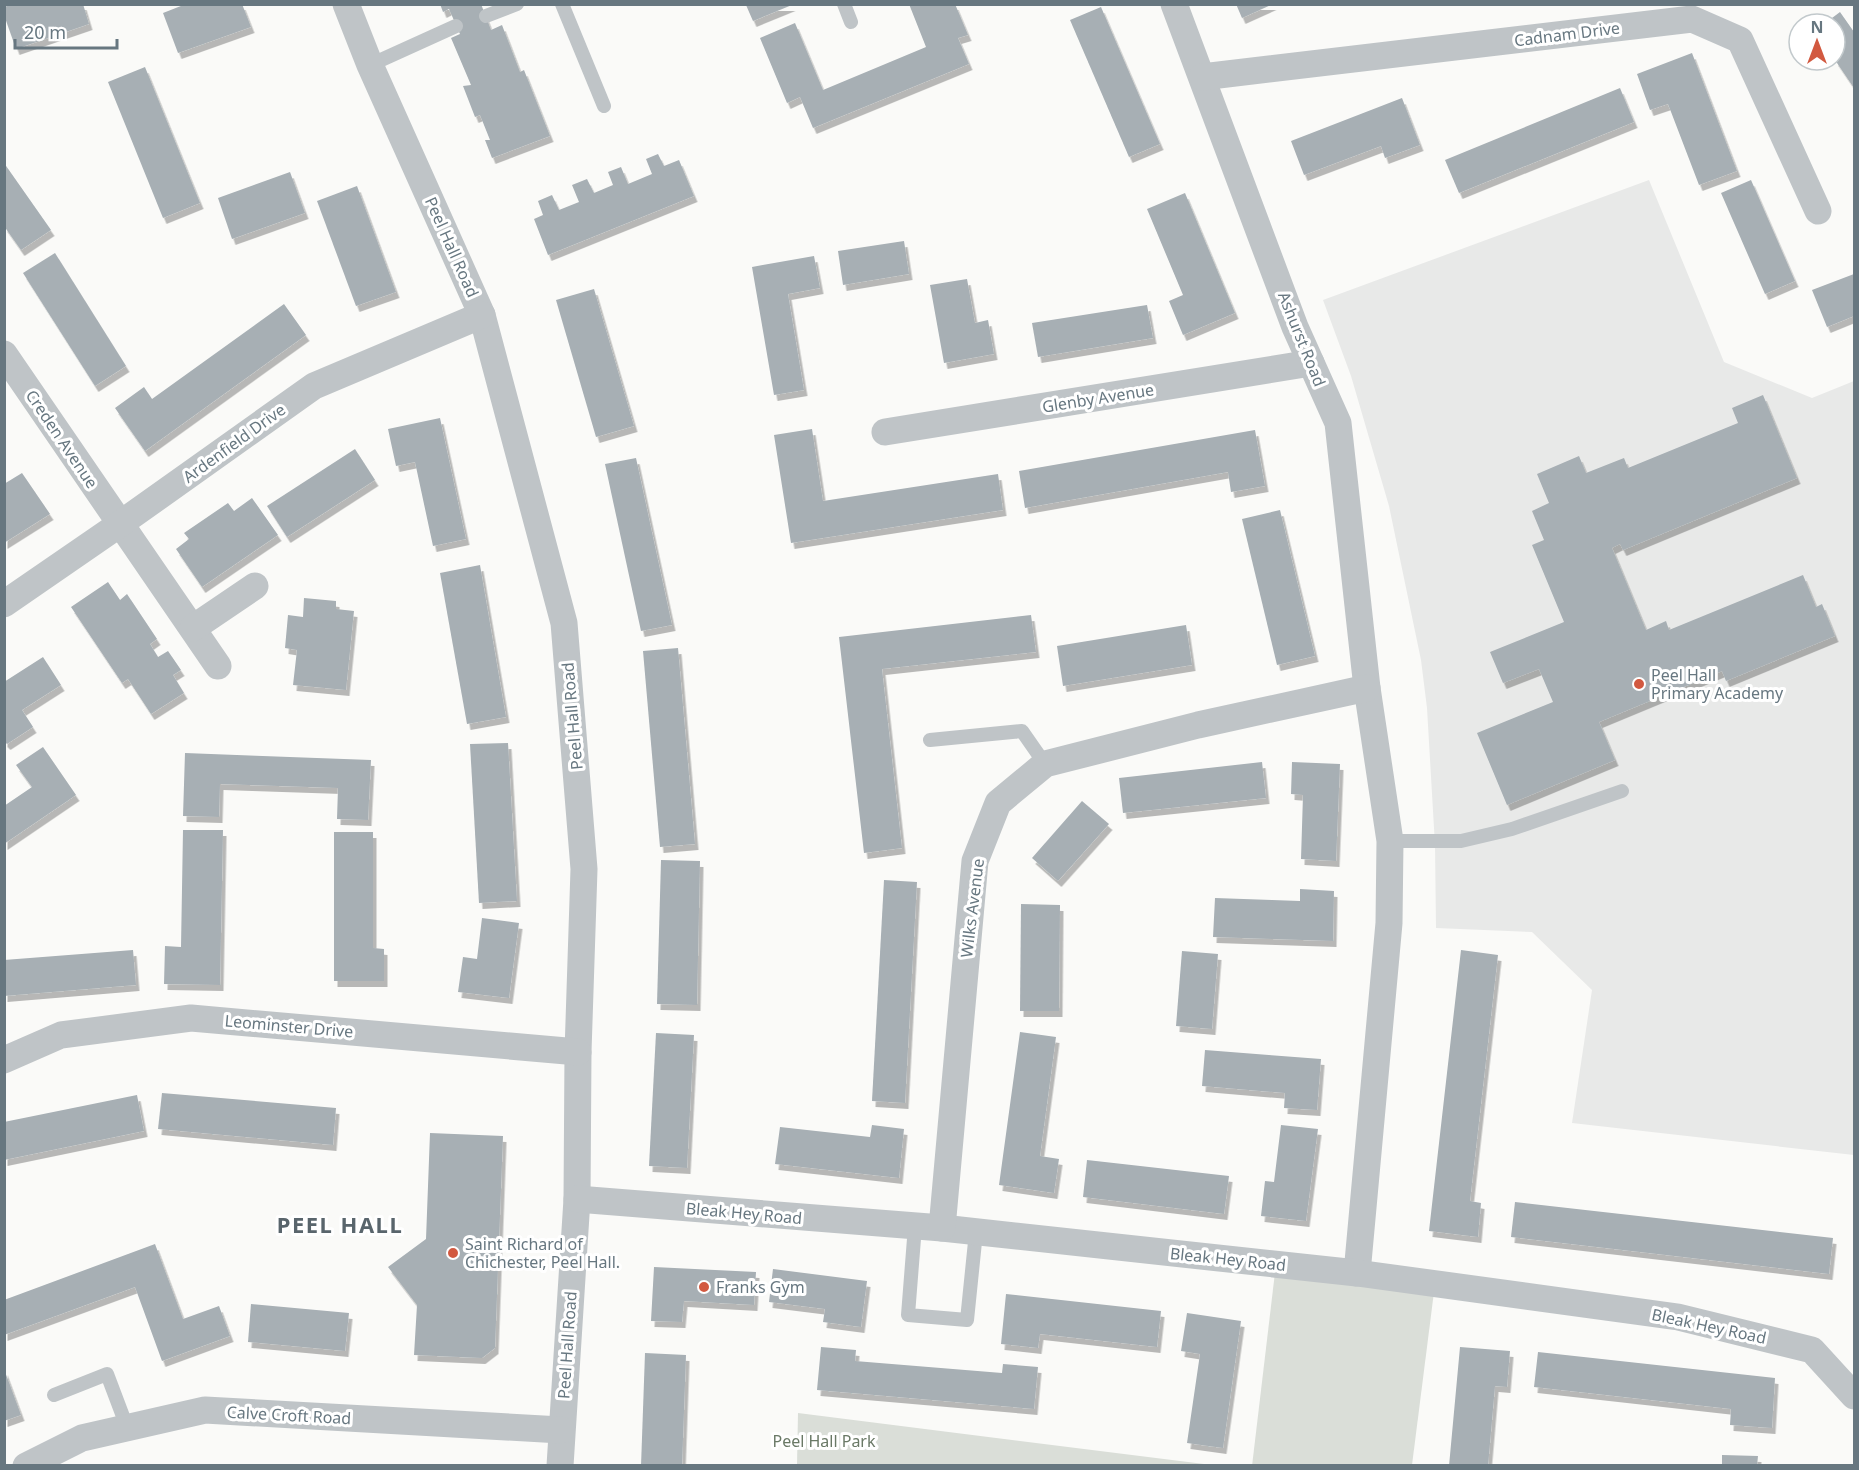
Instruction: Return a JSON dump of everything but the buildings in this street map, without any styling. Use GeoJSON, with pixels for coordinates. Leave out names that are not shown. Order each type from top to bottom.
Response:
{"type":"FeatureCollection","features":[{"type":"Feature","properties":{"kind":"street","name":"Peel Hall Road"},"geometry":{"type":"LineString","coordinates":[[346,4],[370,65],[482,315],[564,623],[584,869],[578,1052],[577,1199],[560,1466]]}},
{"type":"Feature","properties":{"kind":"street","name":"Ashurst Road"},"geometry":{"type":"LineString","coordinates":[[1174,4],[1295,327],[1338,423],[1367,688],[1389,842],[1389,923],[1357,1273]]}},
{"type":"Feature","properties":{"kind":"street","name":"Cadnam Drive"},"geometry":{"type":"LineString","coordinates":[[1202,77],[1641,15],[1692,19],[1740,40],[1818,212]]}},
{"type":"Feature","properties":{"kind":"street","name":"Ardenfield Drive"},"geometry":{"type":"LineString","coordinates":[[4,604],[314,386],[482,315]]}},
{"type":"Feature","properties":{"kind":"street","name":"Creden Avenue"},"geometry":{"type":"LineString","coordinates":[[4,354],[218,666]]}},
{"type":"Feature","properties":{"kind":"street","name":"Glenby Avenue"},"geometry":{"type":"LineString","coordinates":[[885,432],[1311,363]]}},
{"type":"Feature","properties":{"kind":"street"},"geometry":{"type":"LineString","coordinates":[[192,628],[255,586]]}},
{"type":"Feature","properties":{"kind":"street","name":"Wilks Avenue"},"geometry":{"type":"LineString","coordinates":[[942,1228],[975,861],[998,802],[1045,764],[1198,725],[1367,688]]}},
{"type":"Feature","properties":{"kind":"street","name":"Leominster Drive"},"geometry":{"type":"LineString","coordinates":[[4,1060],[61,1035],[191,1018],[578,1052]]}},
{"type":"Feature","properties":{"kind":"street","name":"Bleak Hey Road"},"geometry":{"type":"LineString","coordinates":[[577,1199],[942,1228],[1357,1273],[1678,1317],[1812,1350],[1854,1396]]}},
{"type":"Feature","properties":{"kind":"street","name":"Calve Croft Road"},"geometry":{"type":"LineString","coordinates":[[26,1466],[82,1438],[205,1410],[561,1430]]}},
{"type":"Feature","properties":{"kind":"lane"},"geometry":{"type":"LineString","coordinates":[[486,16],[518,4]]}},
{"type":"Feature","properties":{"kind":"lane"},"geometry":{"type":"LineString","coordinates":[[562,4],[604,106]]}},
{"type":"Feature","properties":{"kind":"lane"},"geometry":{"type":"LineString","coordinates":[[844,4],[851,22]]}},
{"type":"Feature","properties":{"kind":"lane"},"geometry":{"type":"LineString","coordinates":[[370,65],[456,26]]}},
{"type":"Feature","properties":{"kind":"lane"},"geometry":{"type":"LineString","coordinates":[[930,740],[1022,731],[1045,764]]}},
{"type":"Feature","properties":{"kind":"lane"},"geometry":{"type":"LineString","coordinates":[[1389,842],[1461,841],[1512,829],[1622,791]]}},
{"type":"Feature","properties":{"kind":"lane"},"geometry":{"type":"LineString","coordinates":[[915,1227],[908,1315],[967,1320],[976,1232]]}},
{"type":"Feature","properties":{"kind":"lane"},"geometry":{"type":"LineString","coordinates":[[54,1395],[107,1374],[127,1427]]}},
{"type":"Feature","properties":{"kind":"shaded area","name":"Peel Hall Primary Academy"},"geometry":{"type":"Polygon","coordinates":[[[1649,180],[1724,362],[1812,398],[1854,381],[1854,1155],[1572,1123],[1592,990],[1532,932],[1436,928],[1435,845],[1427,708],[1421,660],[1389,506],[1351,376],[1323,300],[1649,180]]]}},
{"type":"Feature","properties":{"kind":"green space"},"geometry":{"type":"Polygon","coordinates":[[[1276,1264],[1435,1284],[1412,1465],[1252,1466],[1276,1264]]]}},
{"type":"Feature","properties":{"kind":"green space","name":"Peel Hall Park"},"geometry":{"type":"Polygon","coordinates":[[[798,1413],[1212,1465],[797,1465],[798,1413]]]}},
{"type":"Feature","properties":{"kind":"place","name":"Peel Hall Primary Academy"},"geometry":{"type":"Point","coordinates":[1639,684]}},
{"type":"Feature","properties":{"kind":"place","name":"Saint Richard of Chichester, Peel Hall."},"geometry":{"type":"Point","coordinates":[453,1253]}},
{"type":"Feature","properties":{"kind":"place","name":"Franks Gym"},"geometry":{"type":"Point","coordinates":[704,1287]}},
{"type":"Feature","properties":{"kind":"district","name":"PEEL HALL"},"geometry":{"type":"Point","coordinates":[340,1225]}}]}
